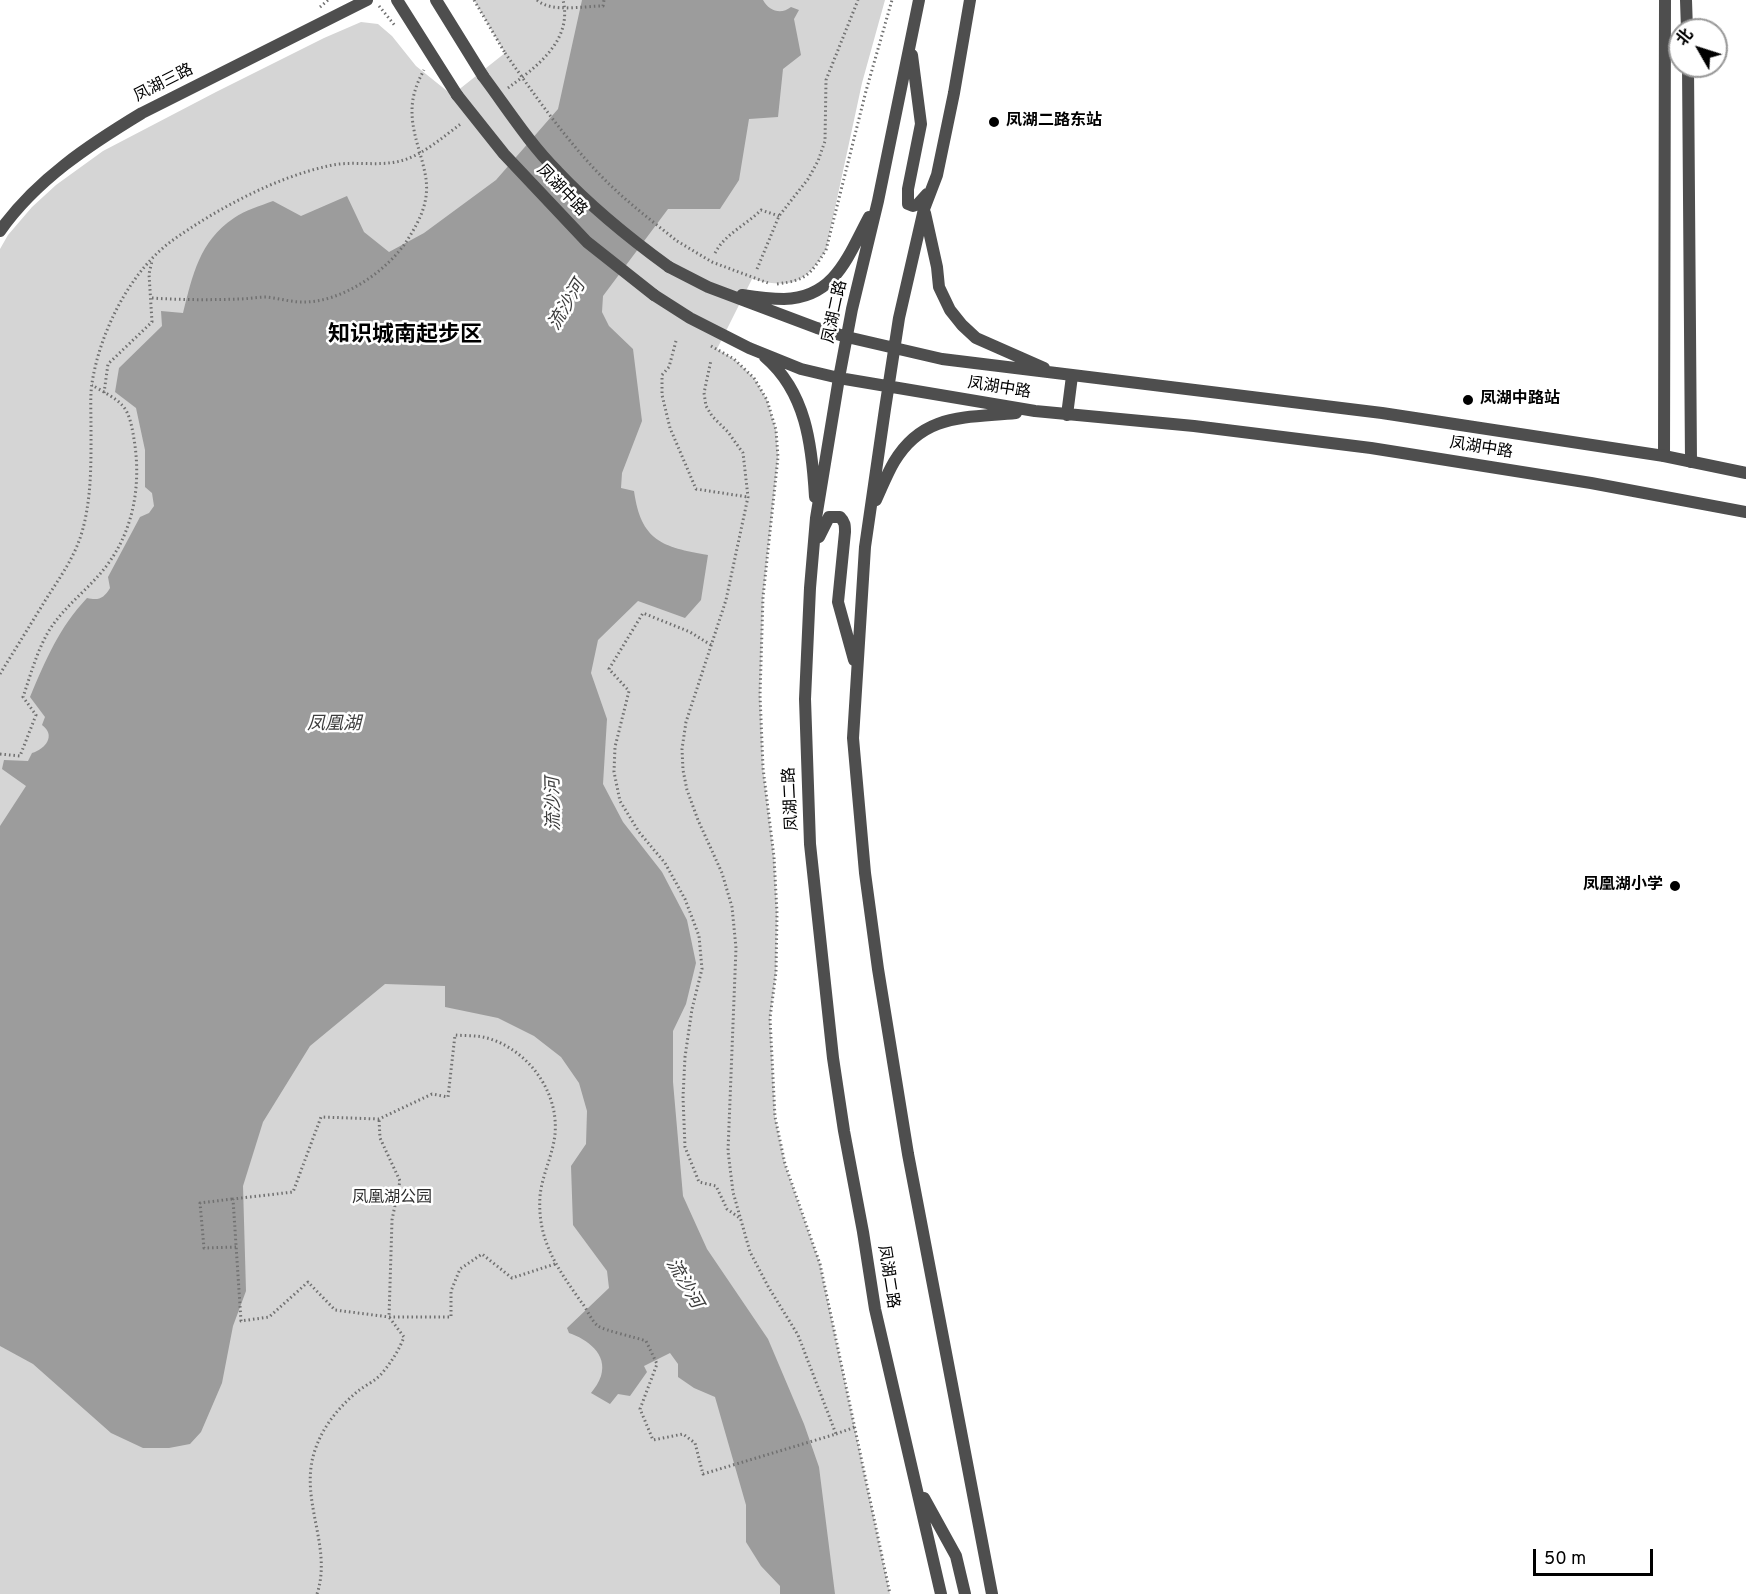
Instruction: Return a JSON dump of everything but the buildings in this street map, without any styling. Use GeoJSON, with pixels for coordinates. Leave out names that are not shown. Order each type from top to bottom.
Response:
{"type":"FeatureCollection","features":[{"type":"Feature","properties":{"kind":"street","name":"凤湖三路"},"geometry":{"type":"LineString","coordinates":[[0,231],[31,195],[66,163],[107,134],[367,0]]}},
{"type":"Feature","properties":{"kind":"street","name":"凤湖中路"},"geometry":{"type":"LineString","coordinates":[[397,0],[457,95],[504,154],[587,242],[654,295],[690,318],[801,369],[839,378],[1035,411],[1194,426],[1371,448],[1591,483],[1746,512]]}},
{"type":"Feature","properties":{"kind":"street","name":"凤湖中路"},"geometry":{"type":"LineString","coordinates":[[436,0],[483,76],[556,171],[608,221],[669,267],[726,294],[847,337],[942,359],[1382,413],[1664,456],[1746,473]]}},
{"type":"Feature","properties":{"kind":"street","name":"凤湖二路"},"geometry":{"type":"LineString","coordinates":[[919,0],[878,201],[847,337],[816,518],[806,657],[806,770],[810,844],[833,1058],[875,1309],[941,1594]]}},
{"type":"Feature","properties":{"kind":"street"},"geometry":{"type":"LineString","coordinates":[[970,0],[937,175],[924,209],[899,318],[870,511],[863,575],[853,738],[865,873],[908,1154],[992,1594]]}},
{"type":"Feature","properties":{"kind":"street"},"geometry":{"type":"LineString","coordinates":[[1664,456],[1665,0]]}},
{"type":"Feature","properties":{"kind":"street"},"geometry":{"type":"LineString","coordinates":[[1686,0],[1687,18]]}},
{"type":"Feature","properties":{"kind":"street"},"geometry":{"type":"LineString","coordinates":[[911,45],[921,124],[908,189],[908,204],[913,206],[925,198],[937,175]]}},
{"type":"Feature","properties":{"kind":"street"},"geometry":{"type":"LineString","coordinates":[[1688,78],[1691,462]]}},
{"type":"Feature","properties":{"kind":"street"},"geometry":{"type":"LineString","coordinates":[[726,294],[783,299],[814,293],[827,285],[836,275],[878,201]]}},
{"type":"Feature","properties":{"kind":"street"},"geometry":{"type":"LineString","coordinates":[[924,209],[937,267],[939,287],[950,310],[962,325],[976,338],[1057,374]]}},
{"type":"Feature","properties":{"kind":"street"},"geometry":{"type":"LineString","coordinates":[[724,335],[760,352],[771,362],[782,375],[800,406],[812,455],[816,518]]}},
{"type":"Feature","properties":{"kind":"street"},"geometry":{"type":"LineString","coordinates":[[1067,415],[1072,376]]}},
{"type":"Feature","properties":{"kind":"street"},"geometry":{"type":"LineString","coordinates":[[870,511],[894,462],[904,447],[919,433],[935,424],[953,419],[1035,411]]}},
{"type":"Feature","properties":{"kind":"street"},"geometry":{"type":"LineString","coordinates":[[814,548],[829,517],[840,517],[845,524],[845,532],[838,602],[857,670]]}},
{"type":"Feature","properties":{"kind":"street"},"geometry":{"type":"LineString","coordinates":[[917,1487],[956,1556],[966,1594]]}},
{"type":"Feature","properties":{"kind":"path"},"geometry":{"type":"LineString","coordinates":[[474,0],[505,53],[552,119],[588,162],[621,195],[677,241],[712,262],[752,279],[772,284],[799,281],[814,269],[826,250],[866,91],[892,0]]}},
{"type":"Feature","properties":{"kind":"path"},"geometry":{"type":"LineString","coordinates":[[537,0],[541,4],[554,7],[603,6],[604,0]]}},
{"type":"Feature","properties":{"kind":"path"},"geometry":{"type":"LineString","coordinates":[[502,92],[548,56],[562,26],[565,7],[563,0]]}},
{"type":"Feature","properties":{"kind":"path"},"geometry":{"type":"LineString","coordinates":[[757,269],[779,216],[808,179],[818,161],[825,141],[826,80],[858,0]]}},
{"type":"Feature","properties":{"kind":"path"},"geometry":{"type":"LineString","coordinates":[[152,298],[277,298],[303,302],[329,298],[370,278],[398,254],[420,217],[427,199],[426,178],[411,124],[415,85],[426,66]]}},
{"type":"Feature","properties":{"kind":"path"},"geometry":{"type":"LineString","coordinates":[[0,674],[69,562],[81,534],[91,475],[92,385],[108,330],[121,301],[153,257],[172,241],[201,223],[280,181],[330,165],[400,161],[419,152],[465,120]]}},
{"type":"Feature","properties":{"kind":"path"},"geometry":{"type":"LineString","coordinates":[[715,253],[720,242],[761,210],[779,216]]}},
{"type":"Feature","properties":{"kind":"path"},"geometry":{"type":"LineString","coordinates":[[104,393],[108,364],[152,322],[149,274],[153,257]]}},
{"type":"Feature","properties":{"kind":"path"},"geometry":{"type":"LineString","coordinates":[[676,340],[669,367],[662,375],[662,395],[670,428],[696,489],[748,497]]}},
{"type":"Feature","properties":{"kind":"path"},"geometry":{"type":"LineString","coordinates":[[708,344],[734,359],[754,378],[766,400],[776,430],[778,457],[764,597],[760,695],[777,913],[776,972],[770,1018],[775,1117],[785,1164],[820,1264],[890,1594]]}},
{"type":"Feature","properties":{"kind":"path"},"geometry":{"type":"LineString","coordinates":[[711,360],[704,393],[706,406],[742,453],[748,497],[732,576],[686,722],[682,749],[687,790],[722,873],[732,907],[736,948],[729,1151],[733,1192],[750,1252],[798,1335],[836,1434]]}},
{"type":"Feature","properties":{"kind":"path"},"geometry":{"type":"LineString","coordinates":[[2,754],[20,756],[36,715],[23,697],[37,655],[49,631],[64,610],[109,562],[123,540],[130,519],[138,482],[131,423],[122,405],[92,385]]}},
{"type":"Feature","properties":{"kind":"path"},"geometry":{"type":"LineString","coordinates":[[711,645],[690,632],[643,613],[609,669],[629,691],[615,747],[614,772],[620,801],[639,832],[665,863],[685,899],[699,936],[702,969],[692,1009],[685,1057],[683,1097],[685,1147],[699,1182],[716,1186],[727,1209],[741,1219]]}},
{"type":"Feature","properties":{"kind":"path"},"geometry":{"type":"LineString","coordinates":[[236,1246],[204,1248],[200,1203],[292,1192],[321,1117],[379,1119],[432,1094],[448,1097],[455,1035],[485,1037],[505,1045],[524,1058],[540,1075],[550,1098],[555,1117],[555,1134],[540,1194],[543,1236],[555,1264],[597,1326],[646,1341],[657,1364],[640,1409],[653,1440],[683,1434],[695,1443],[704,1474],[855,1427]]}},
{"type":"Feature","properties":{"kind":"path"},"geometry":{"type":"LineString","coordinates":[[317,1594],[322,1567],[310,1492],[310,1468],[315,1450],[324,1429],[338,1410],[358,1391],[382,1374],[397,1353],[404,1337],[389,1317],[392,1220],[400,1181],[380,1138],[379,1119]]}},
{"type":"Feature","properties":{"kind":"path"},"geometry":{"type":"LineString","coordinates":[[233,1199],[241,1321],[269,1317],[308,1282],[335,1310],[389,1317],[451,1317],[451,1291],[460,1269],[482,1254],[512,1278],[555,1264]]}},
{"type":"Feature","properties":{"kind":"green space","name":"凤凰湖公园"},"geometry":{"type":"Polygon","coordinates":[[[474,0],[885,0],[862,83],[826,250],[811,270],[795,281],[777,283],[752,279],[717,349],[734,359],[754,378],[767,400],[776,430],[778,457],[763,597],[760,695],[763,768],[774,857],[777,913],[776,972],[770,1018],[775,1117],[785,1164],[820,1264],[890,1594],[0,1594],[0,249],[8,235],[32,207],[56,185],[103,151],[324,38],[361,22],[378,24],[392,36],[416,66],[452,95],[505,53],[474,0]]]}},
{"type":"Feature","properties":{"kind":"water","name":"凤凰湖"},"geometry":{"type":"Polygon","coordinates":[[[582,0],[763,0],[768,7],[776,11],[783,11],[791,7],[799,10],[794,19],[801,55],[783,69],[778,117],[749,119],[739,180],[720,209],[668,209],[603,296],[602,312],[609,326],[633,349],[642,421],[622,473],[621,488],[634,491],[642,521],[656,539],[678,549],[708,555],[701,600],[685,618],[638,601],[598,640],[591,673],[607,719],[603,784],[623,822],[662,872],[687,920],[696,963],[686,1004],[673,1031],[673,1082],[683,1196],[707,1249],[768,1339],[804,1424],[819,1467],[835,1594],[780,1594],[780,1586],[761,1566],[746,1542],[746,1505],[715,1397],[694,1388],[678,1377],[678,1364],[670,1353],[644,1366],[647,1372],[630,1396],[618,1394],[610,1404],[591,1393],[601,1376],[599,1354],[589,1343],[569,1333],[567,1328],[609,1288],[607,1271],[573,1225],[571,1166],[586,1144],[587,1111],[579,1083],[561,1057],[534,1036],[498,1018],[445,1007],[445,986],[385,984],[310,1046],[263,1122],[243,1186],[246,1291],[233,1326],[222,1383],[201,1432],[190,1444],[169,1448],[143,1448],[111,1433],[33,1364],[0,1346],[0,826],[26,786],[2,769],[4,760],[28,761],[32,753],[48,741],[48,733],[42,725],[45,717],[30,697],[42,670],[54,644],[77,609],[87,598],[98,599],[108,591],[110,588],[108,577],[140,517],[149,513],[154,506],[152,493],[145,487],[145,450],[136,408],[115,392],[119,368],[162,326],[161,311],[183,313],[194,272],[205,248],[222,227],[243,213],[273,201],[301,216],[347,196],[364,232],[389,252],[424,233],[496,180],[558,109],[582,0]]]}},
{"type":"Feature","properties":{"kind":"place","name":"凤湖二路东站"},"geometry":{"type":"Point","coordinates":[994,122]}},
{"type":"Feature","properties":{"kind":"place","name":"凤湖中路站"},"geometry":{"type":"Point","coordinates":[1468,400]}},
{"type":"Feature","properties":{"kind":"place","name":"凤凰湖小学"},"geometry":{"type":"Point","coordinates":[1675,886]}},
{"type":"Feature","properties":{"kind":"district","name":"知识城南起步区"},"geometry":{"type":"Point","coordinates":[405,337]}},
{"type":"Feature","properties":{"kind":"water label","name":"流沙河"},"geometry":{"type":"Point","coordinates":[568,306]}},
{"type":"Feature","properties":{"kind":"water label","name":"流沙河"},"geometry":{"type":"Point","coordinates":[555,804]}},
{"type":"Feature","properties":{"kind":"water label","name":"流沙河"},"geometry":{"type":"Point","coordinates":[683,1284]}}]}
